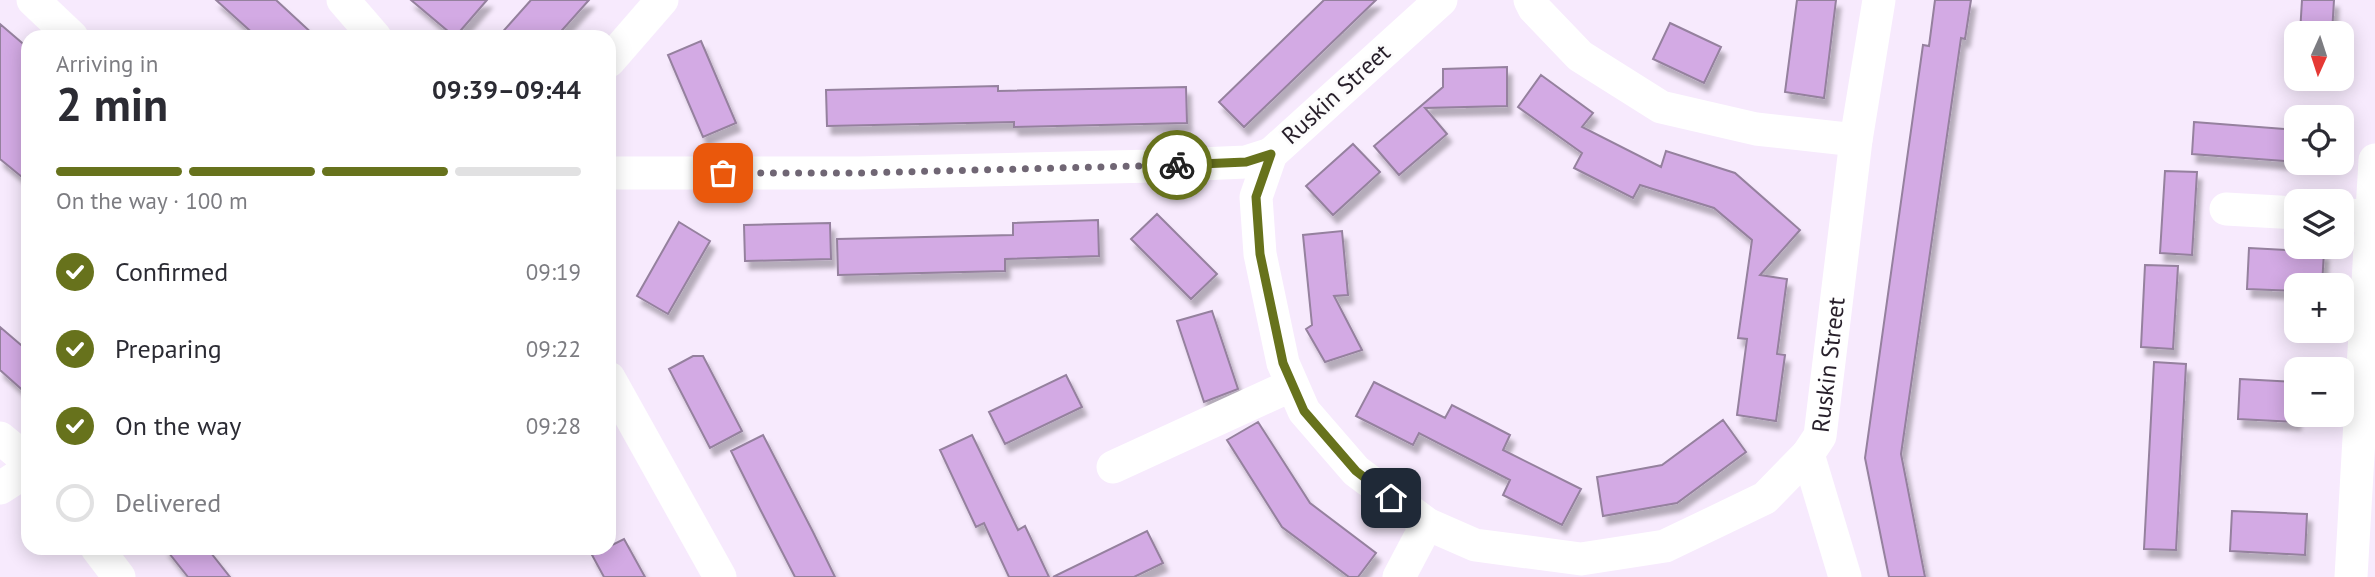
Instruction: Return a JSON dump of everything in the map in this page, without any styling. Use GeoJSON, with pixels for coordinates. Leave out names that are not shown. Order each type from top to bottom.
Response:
{"type":"FeatureCollection","features":[{"type":"Feature","properties":{"kind":"street"},"geometry":{"type":"LineString","coordinates":[[33,0],[65,30]]}},
{"type":"Feature","properties":{"kind":"street"},"geometry":{"type":"LineString","coordinates":[[343,0],[369,30]]}},
{"type":"Feature","properties":{"kind":"street"},"geometry":{"type":"LineString","coordinates":[[616,53],[662,0]]}},
{"type":"Feature","properties":{"kind":"street"},"geometry":{"type":"LineString","coordinates":[[1530,0],[1534,8],[1580,56],[1661,107],[1756,129],[1856,140]]}},
{"type":"Feature","properties":{"kind":"street","name":"Ruskin Street"},"geometry":{"type":"LineString","coordinates":[[1424,5],[1271,154],[1256,197],[1260,254],[1283,363],[1304,411],[1356,471],[1427,524],[1475,545],[1581,568],[1665,546],[1765,498],[1808,454],[1820,436],[1856,140],[1879,0]]}},
{"type":"Feature","properties":{"kind":"street"},"geometry":{"type":"LineString","coordinates":[[616,173],[859,173],[1153,166],[1246,162],[1271,154]]}},
{"type":"Feature","properties":{"kind":"street"},"geometry":{"type":"LineString","coordinates":[[2351,577],[2357,216],[2375,160]]}},
{"type":"Feature","properties":{"kind":"street"},"geometry":{"type":"LineString","coordinates":[[2225,209],[2284,212]]}},
{"type":"Feature","properties":{"kind":"street"},"geometry":{"type":"LineString","coordinates":[[1113,467],[1292,385]]}},
{"type":"Feature","properties":{"kind":"street"},"geometry":{"type":"LineString","coordinates":[[616,391],[720,577]]}},
{"type":"Feature","properties":{"kind":"street"},"geometry":{"type":"LineString","coordinates":[[0,438],[21,455]]}},
{"type":"Feature","properties":{"kind":"street"},"geometry":{"type":"LineString","coordinates":[[1808,454],[1845,577]]}},
{"type":"Feature","properties":{"kind":"street"},"geometry":{"type":"LineString","coordinates":[[0,488],[21,474]]}},
{"type":"Feature","properties":{"kind":"street"},"geometry":{"type":"LineString","coordinates":[[1399,577],[1427,524]]}},
{"type":"Feature","properties":{"kind":"street"},"geometry":{"type":"LineString","coordinates":[[102,555],[119,577]]}},
{"type":"Feature","properties":{"kind":"building"},"geometry":{"type":"Polygon","coordinates":[[[216,0],[276,0],[308,30],[249,30],[216,0]]]}},
{"type":"Feature","properties":{"kind":"building"},"geometry":{"type":"Polygon","coordinates":[[[411,0],[487,0],[461,30],[447,30],[411,0]]]}},
{"type":"Feature","properties":{"kind":"building"},"geometry":{"type":"Polygon","coordinates":[[[531,0],[589,0],[562,30],[504,30],[531,0]]]}},
{"type":"Feature","properties":{"kind":"building"},"geometry":{"type":"Polygon","coordinates":[[[1324,0],[1376,0],[1244,127],[1219,102],[1324,0]]]}},
{"type":"Feature","properties":{"kind":"building"},"geometry":{"type":"Polygon","coordinates":[[[1797,0],[1836,0],[1824,98],[1785,92],[1797,0]]]}},
{"type":"Feature","properties":{"kind":"building"},"geometry":{"type":"Polygon","coordinates":[[[1935,0],[1971,0],[1965,39],[1961,38],[1901,454],[1925,577],[1889,577],[1865,458],[1923,45],[1929,46],[1935,0]]]}},
{"type":"Feature","properties":{"kind":"building"},"geometry":{"type":"Polygon","coordinates":[[[2302,0],[2334,0],[2333,21],[2301,21],[2302,0]]]}},
{"type":"Feature","properties":{"kind":"building"},"geometry":{"type":"Polygon","coordinates":[[[1670,23],[1721,47],[1704,83],[1653,59],[1670,23]]]}},
{"type":"Feature","properties":{"kind":"building"},"geometry":{"type":"Polygon","coordinates":[[[0,24],[21,42],[21,176],[0,159],[0,24]]]}},
{"type":"Feature","properties":{"kind":"building"},"geometry":{"type":"Polygon","coordinates":[[[701,41],[736,123],[703,137],[668,55],[701,41]]]}},
{"type":"Feature","properties":{"kind":"building"},"geometry":{"type":"Polygon","coordinates":[[[1507,67],[1507,106],[1425,108],[1447,134],[1399,175],[1374,146],[1443,87],[1443,69],[1507,67]]]}},
{"type":"Feature","properties":{"kind":"building"},"geometry":{"type":"Polygon","coordinates":[[[1541,75],[1593,113],[1582,127],[1661,167],[1666,151],[1735,173],[1800,230],[1760,275],[1787,279],[1777,354],[1785,355],[1776,421],[1737,415],[1747,339],[1738,338],[1752,240],[1714,208],[1640,185],[1633,198],[1574,168],[1582,153],[1518,107],[1541,75]]]}},
{"type":"Feature","properties":{"kind":"building"},"geometry":{"type":"Polygon","coordinates":[[[998,86],[998,91],[1186,87],[1187,123],[1014,127],[1014,122],[827,126],[826,90],[998,86]]]}},
{"type":"Feature","properties":{"kind":"building"},"geometry":{"type":"Polygon","coordinates":[[[2194,122],[2284,129],[2284,161],[2192,154],[2194,122]]]}},
{"type":"Feature","properties":{"kind":"building"},"geometry":{"type":"Polygon","coordinates":[[[1353,144],[1380,172],[1333,215],[1306,186],[1353,144]]]}},
{"type":"Feature","properties":{"kind":"building"},"geometry":{"type":"Polygon","coordinates":[[[2165,171],[2197,172],[2192,255],[2160,253],[2165,171]]]}},
{"type":"Feature","properties":{"kind":"building"},"geometry":{"type":"Polygon","coordinates":[[[1157,214],[1217,274],[1191,299],[1131,239],[1157,214]]]}},
{"type":"Feature","properties":{"kind":"building"},"geometry":{"type":"Polygon","coordinates":[[[1098,220],[1099,256],[1005,259],[1005,271],[838,275],[837,239],[1013,235],[1013,223],[1098,220]]]}},
{"type":"Feature","properties":{"kind":"building"},"geometry":{"type":"Polygon","coordinates":[[[679,222],[710,241],[668,314],[637,296],[679,222]]]}},
{"type":"Feature","properties":{"kind":"building"},"geometry":{"type":"Polygon","coordinates":[[[830,223],[831,259],[745,261],[744,225],[830,223]]]}},
{"type":"Feature","properties":{"kind":"building"},"geometry":{"type":"Polygon","coordinates":[[[1342,231],[1348,295],[1334,296],[1362,350],[1325,362],[1306,329],[1312,325],[1303,235],[1342,231]]]}},
{"type":"Feature","properties":{"kind":"building"},"geometry":{"type":"Polygon","coordinates":[[[2249,248],[2284,250],[2284,259],[2324,259],[2323,273],[2284,273],[2284,291],[2247,289],[2249,248]]]}},
{"type":"Feature","properties":{"kind":"building"},"geometry":{"type":"Polygon","coordinates":[[[2145,265],[2178,266],[2173,349],[2141,347],[2145,265]]]}},
{"type":"Feature","properties":{"kind":"building"},"geometry":{"type":"Polygon","coordinates":[[[1212,311],[1238,389],[1204,402],[1177,321],[1212,311]]]}},
{"type":"Feature","properties":{"kind":"building"},"geometry":{"type":"Polygon","coordinates":[[[0,327],[21,345],[21,389],[0,370],[0,327]]]}},
{"type":"Feature","properties":{"kind":"building"},"geometry":{"type":"Polygon","coordinates":[[[693,356],[703,356],[742,431],[710,448],[669,369],[693,356]]]}},
{"type":"Feature","properties":{"kind":"building"},"geometry":{"type":"Polygon","coordinates":[[[2154,362],[2186,364],[2176,550],[2144,549],[2154,362]]]}},
{"type":"Feature","properties":{"kind":"building"},"geometry":{"type":"Polygon","coordinates":[[[1066,375],[1082,407],[1005,444],[989,412],[1066,375]]]}},
{"type":"Feature","properties":{"kind":"building"},"geometry":{"type":"Polygon","coordinates":[[[2240,379],[2284,381],[2284,421],[2238,419],[2240,379]]]}},
{"type":"Feature","properties":{"kind":"building"},"geometry":{"type":"Polygon","coordinates":[[[1374,382],[1445,418],[1452,405],[1483,421],[1510,435],[1503,450],[1581,489],[1562,525],[1503,495],[1510,480],[1419,433],[1413,445],[1356,416],[1374,382]]]}},
{"type":"Feature","properties":{"kind":"building"},"geometry":{"type":"Polygon","coordinates":[[[1723,420],[1746,452],[1677,503],[1603,516],[1597,477],[1662,465],[1723,420]]]}},
{"type":"Feature","properties":{"kind":"building"},"geometry":{"type":"Polygon","coordinates":[[[1258,422],[1310,503],[1376,553],[1358,577],[1349,577],[1282,527],[1227,440],[1258,422]]]}},
{"type":"Feature","properties":{"kind":"building"},"geometry":{"type":"Polygon","coordinates":[[[763,435],[835,577],[795,577],[760,509],[731,451],[763,435]]]}},
{"type":"Feature","properties":{"kind":"building"},"geometry":{"type":"Polygon","coordinates":[[[972,435],[1018,530],[1025,526],[1049,577],[1009,577],[984,523],[976,527],[940,450],[972,435]]]}},
{"type":"Feature","properties":{"kind":"building"},"geometry":{"type":"Polygon","coordinates":[[[2232,511],[2307,514],[2305,555],[2230,551],[2232,511]]]}},
{"type":"Feature","properties":{"kind":"building"},"geometry":{"type":"Polygon","coordinates":[[[1147,531],[1163,563],[1134,577],[1053,577],[1147,531]]]}},
{"type":"Feature","properties":{"kind":"building"},"geometry":{"type":"Polygon","coordinates":[[[624,539],[645,577],[604,577],[592,555],[616,555],[616,543],[624,539]]]}},
{"type":"Feature","properties":{"kind":"building"},"geometry":{"type":"Polygon","coordinates":[[[171,555],[213,555],[230,577],[188,577],[171,555]]]}},
{"type":"Feature","properties":{"kind":"way so far"},"geometry":{"type":"LineString","coordinates":[[723,173],[859,173],[1177,165]]}},
{"type":"Feature","properties":{"kind":"route"},"geometry":{"type":"LineString","coordinates":[[1177,165],[1246,162],[1271,154],[1256,197],[1260,254],[1283,363],[1304,411],[1356,471],[1391,498]]}}]}
